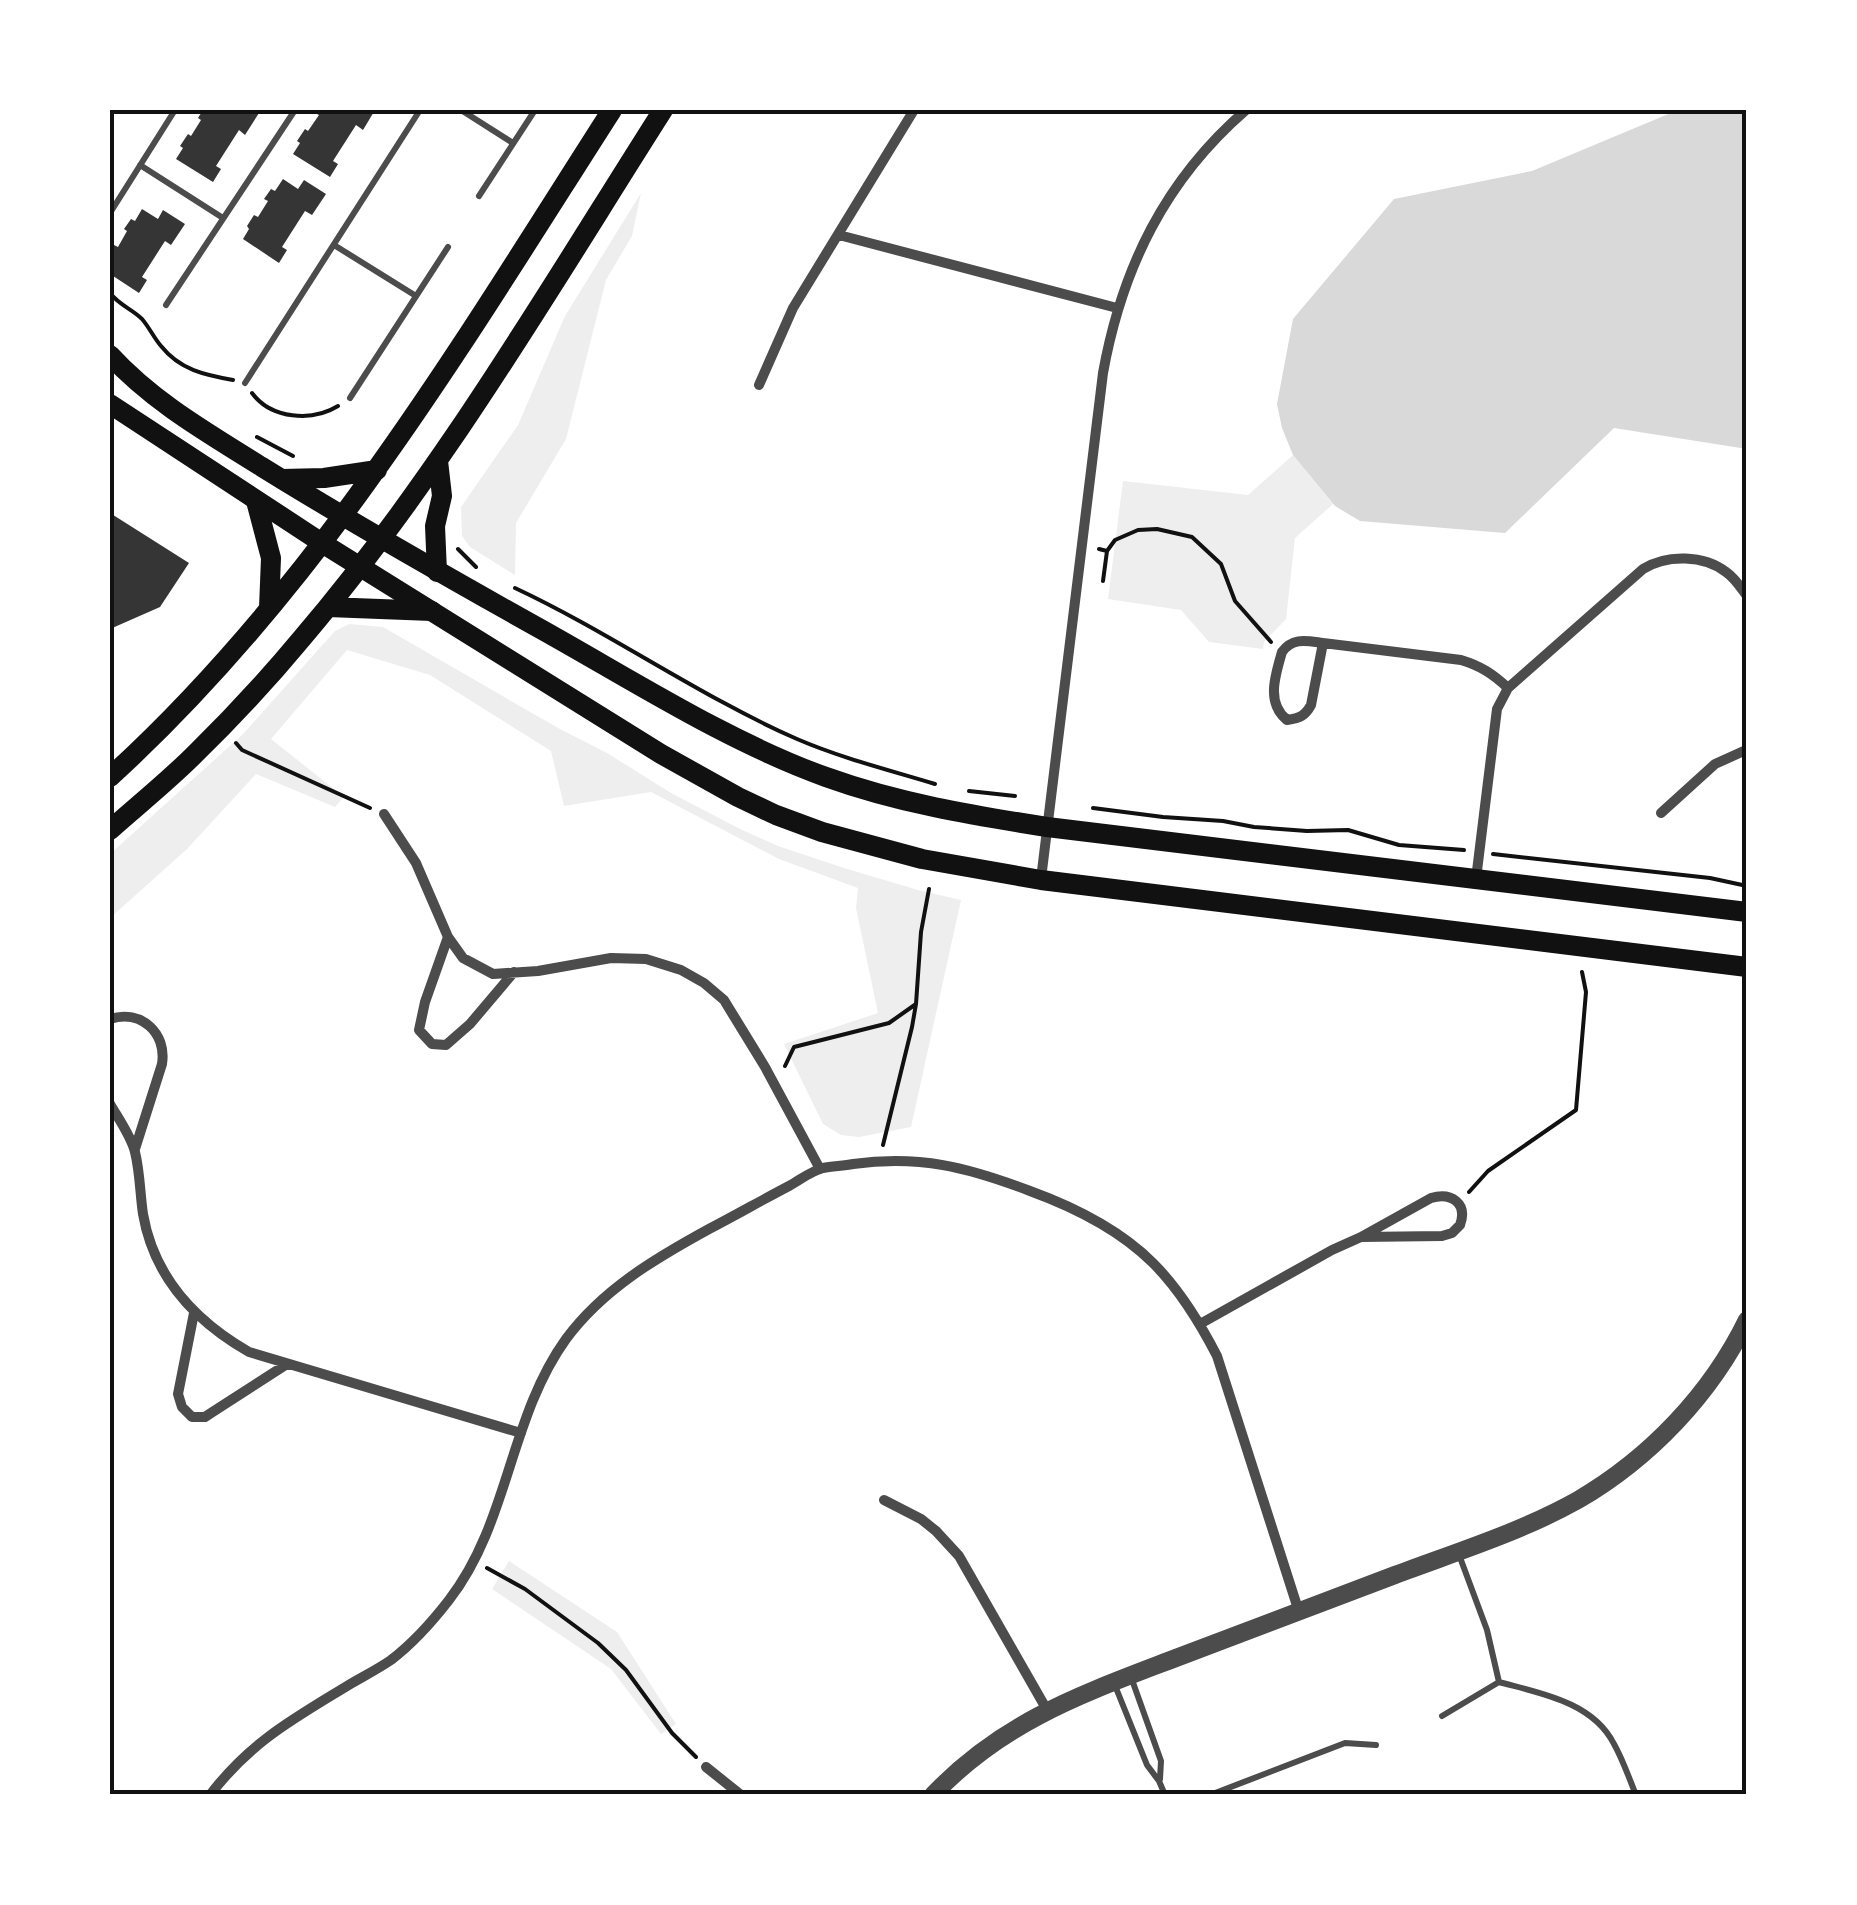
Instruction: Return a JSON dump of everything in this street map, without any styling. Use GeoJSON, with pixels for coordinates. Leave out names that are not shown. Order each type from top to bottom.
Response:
{"type":"FeatureCollection","features":[{"type":"Feature","properties":{"kind":"main road"},"geometry":{"type":"LineString","coordinates":[[110,777],[184,704],[343,517],[435,386],[612,110]]}},
{"type":"Feature","properties":{"kind":"main road"},"geometry":{"type":"LineString","coordinates":[[110,830],[248,701],[381,539],[438,461],[664,110]]}},
{"type":"Feature","properties":{"kind":"main road"},"geometry":{"type":"LineString","coordinates":[[110,355],[168,406],[437,572],[786,761],[880,795],[1047,827],[1747,912]]}},
{"type":"Feature","properties":{"kind":"main road"},"geometry":{"type":"LineString","coordinates":[[110,404],[359,567],[687,769],[776,815],[822,832],[922,859],[1041,880],[1747,967]]}},
{"type":"Feature","properties":{"kind":"main road"},"geometry":{"type":"LineString","coordinates":[[437,572],[435,526],[442,496],[438,461]]}},
{"type":"Feature","properties":{"kind":"main road"},"geometry":{"type":"LineString","coordinates":[[282,479],[378,470]]}},
{"type":"Feature","properties":{"kind":"main road"},"geometry":{"type":"LineString","coordinates":[[256,501],[271,558],[269,608]]}},
{"type":"Feature","properties":{"kind":"main road"},"geometry":{"type":"LineString","coordinates":[[328,607],[432,612]]}},
{"type":"Feature","properties":{"kind":"street"},"geometry":{"type":"LineString","coordinates":[[759,385],[793,308],[914,110]]}},
{"type":"Feature","properties":{"kind":"street"},"geometry":{"type":"LineString","coordinates":[[1041,880],[1103,373],[1117,308],[1130,270],[1162,207],[1205,150],[1246,110]]}},
{"type":"Feature","properties":{"kind":"street"},"geometry":{"type":"LineString","coordinates":[[839,235],[1117,308]]}},
{"type":"Feature","properties":{"kind":"street"},"geometry":{"type":"LineString","coordinates":[[1476,879],[1497,709],[1508,688],[1654,562],[1685,559],[1713,564],[1734,579],[1747,596]]}},
{"type":"Feature","properties":{"kind":"street"},"geometry":{"type":"LineString","coordinates":[[1323,643],[1311,705],[1306,714],[1287,720],[1273,703],[1282,652],[1292,642],[1301,640],[1461,660],[1477,664],[1508,688]]}},
{"type":"Feature","properties":{"kind":"street"},"geometry":{"type":"LineString","coordinates":[[1661,813],[1715,764],[1747,750]]}},
{"type":"Feature","properties":{"kind":"street"},"geometry":{"type":"LineString","coordinates":[[384,814],[416,863],[448,937],[462,958],[493,974],[538,971],[611,958],[646,959],[704,982],[724,1000],[820,1169]]}},
{"type":"Feature","properties":{"kind":"street"},"geometry":{"type":"LineString","coordinates":[[448,937],[424,1002],[419,1030],[432,1044],[446,1045],[470,1024],[514,972]]}},
{"type":"Feature","properties":{"kind":"street"},"geometry":{"type":"LineString","coordinates":[[110,1019],[119,1016],[147,1022],[162,1042],[162,1064],[135,1150]]}},
{"type":"Feature","properties":{"kind":"street"},"geometry":{"type":"LineString","coordinates":[[110,1104],[135,1150],[143,1216],[154,1255],[194,1314],[212,1329],[249,1352],[520,1434]]}},
{"type":"Feature","properties":{"kind":"street"},"geometry":{"type":"LineString","coordinates":[[210,1795],[259,1742],[390,1660],[448,1602],[474,1561],[500,1500],[541,1383],[566,1340],[607,1295],[670,1250],[820,1169],[879,1160],[961,1167],[1068,1205],[1127,1241],[1152,1262],[1200,1324],[1217,1356],[1299,1612]]}},
{"type":"Feature","properties":{"kind":"street"},"geometry":{"type":"LineString","coordinates":[[1200,1324],[1332,1250],[1438,1196],[1460,1204],[1463,1218],[1448,1235],[1361,1237]]}},
{"type":"Feature","properties":{"kind":"street"},"geometry":{"type":"LineString","coordinates":[[194,1314],[178,1394],[182,1407],[192,1417],[211,1414],[286,1364]]}},
{"type":"Feature","properties":{"kind":"street"},"geometry":{"type":"LineString","coordinates":[[933,1795],[982,1751],[1047,1710],[1542,1518],[1577,1500],[1637,1459],[1694,1400],[1742,1343],[1747,1320]]}},
{"type":"Feature","properties":{"kind":"street"},"geometry":{"type":"LineString","coordinates":[[884,1500],[920,1519],[959,1556],[1047,1710]]}},
{"type":"Feature","properties":{"kind":"street"},"geometry":{"type":"LineString","coordinates":[[706,1767],[741,1795]]}},
{"type":"Feature","properties":{"kind":"lane"},"geometry":{"type":"LineString","coordinates":[[110,213],[175,110]]}},
{"type":"Feature","properties":{"kind":"lane"},"geometry":{"type":"LineString","coordinates":[[166,305],[295,110]]}},
{"type":"Feature","properties":{"kind":"lane"},"geometry":{"type":"LineString","coordinates":[[245,382],[420,110]]}},
{"type":"Feature","properties":{"kind":"lane"},"geometry":{"type":"LineString","coordinates":[[461,110],[513,143]]}},
{"type":"Feature","properties":{"kind":"lane"},"geometry":{"type":"LineString","coordinates":[[479,196],[535,110]]}},
{"type":"Feature","properties":{"kind":"lane"},"geometry":{"type":"LineString","coordinates":[[140,166],[223,218]]}},
{"type":"Feature","properties":{"kind":"lane"},"geometry":{"type":"LineString","coordinates":[[334,245],[416,296]]}},
{"type":"Feature","properties":{"kind":"lane"},"geometry":{"type":"LineString","coordinates":[[350,398],[448,247]]}},
{"type":"Feature","properties":{"kind":"lane"},"geometry":{"type":"LineString","coordinates":[[1458,1551],[1487,1630],[1499,1682]]}},
{"type":"Feature","properties":{"kind":"lane"},"geometry":{"type":"LineString","coordinates":[[1122,1679],[1161,1761],[1160,1781]]}},
{"type":"Feature","properties":{"kind":"lane"},"geometry":{"type":"LineString","coordinates":[[1122,1679],[1147,1764],[1165,1795]]}},
{"type":"Feature","properties":{"kind":"lane"},"geometry":{"type":"LineString","coordinates":[[1442,1716],[1499,1682],[1545,1694],[1588,1712],[1602,1725],[1636,1795]]}},
{"type":"Feature","properties":{"kind":"lane"},"geometry":{"type":"LineString","coordinates":[[1210,1795],[1345,1743],[1376,1745]]}},
{"type":"Feature","properties":{"kind":"path"},"geometry":{"type":"LineString","coordinates":[[110,294],[142,318],[164,351],[186,367],[200,374],[245,382],[260,403],[300,417],[328,412],[350,398]]}},
{"type":"Feature","properties":{"kind":"path"},"geometry":{"type":"LineString","coordinates":[[1103,581],[1107,551],[1115,540],[1138,530],[1156,529],[1192,537],[1220,564],[1235,601],[1282,652]]}},
{"type":"Feature","properties":{"kind":"path"},"geometry":{"type":"LineString","coordinates":[[454,542],[460,554],[478,569]]}},
{"type":"Feature","properties":{"kind":"path"},"geometry":{"type":"LineString","coordinates":[[1082,546],[1107,551]]}},
{"type":"Feature","properties":{"kind":"path"},"geometry":{"type":"LineString","coordinates":[[507,584],[566,612],[605,637],[799,740],[950,788]]}},
{"type":"Feature","properties":{"kind":"path"},"geometry":{"type":"LineString","coordinates":[[234,739],[242,750],[384,814]]}},
{"type":"Feature","properties":{"kind":"path"},"geometry":{"type":"LineString","coordinates":[[966,790],[1015,796]]}},
{"type":"Feature","properties":{"kind":"path"},"geometry":{"type":"LineString","coordinates":[[1093,808],[1223,820],[1254,827],[1348,830],[1399,846],[1460,849]]}},
{"type":"Feature","properties":{"kind":"path"},"geometry":{"type":"LineString","coordinates":[[1508,856],[1710,878],[1747,886]]}},
{"type":"Feature","properties":{"kind":"path"},"geometry":{"type":"LineString","coordinates":[[879,1160],[912,1027],[920,932],[929,889]]}},
{"type":"Feature","properties":{"kind":"path"},"geometry":{"type":"LineString","coordinates":[[1460,1204],[1488,1171],[1576,1110],[1586,992],[1582,972]]}},
{"type":"Feature","properties":{"kind":"path"},"geometry":{"type":"LineString","coordinates":[[784,1066],[794,1047],[889,1023],[916,1004]]}},
{"type":"Feature","properties":{"kind":"path"},"geometry":{"type":"LineString","coordinates":[[474,1561],[524,1588],[598,1642],[706,1767]]}},
{"type":"Feature","properties":{"kind":"shaded area"},"geometry":{"type":"Polygon","coordinates":[[[1678,110],[1747,110],[1747,449],[1614,428],[1505,533],[1360,521],[1335,506],[1293,455],[1282,428],[1277,404],[1293,319],[1394,199],[1532,171],[1678,110]]]}},
{"type":"Feature","properties":{"kind":"shaded area"},"geometry":{"type":"Polygon","coordinates":[[[641,193],[632,236],[606,280],[566,439],[516,523],[515,575],[470,547],[462,536],[461,507],[518,425],[565,316],[641,193]]]}},
{"type":"Feature","properties":{"kind":"shaded area"},"geometry":{"type":"Polygon","coordinates":[[[1293,455],[1333,504],[1295,538],[1286,619],[1264,642],[1263,649],[1209,642],[1181,610],[1108,599],[1123,481],[1248,495],[1293,455]]]}},
{"type":"Feature","properties":{"kind":"shaded area"},"geometry":{"type":"Polygon","coordinates":[[[349,624],[383,627],[740,829],[844,868],[961,900],[911,1127],[859,1137],[841,1135],[823,1124],[784,1044],[878,1013],[856,908],[858,888],[779,859],[651,792],[564,806],[551,751],[430,675],[347,650],[271,739],[344,797],[335,807],[256,774],[187,849],[110,918],[110,854],[243,734],[335,631],[349,624]]]}},
{"type":"Feature","properties":{"kind":"shaded area"},"geometry":{"type":"Polygon","coordinates":[[[509,1561],[617,1632],[676,1724],[661,1734],[611,1669],[492,1589],[509,1561]]]}},
{"type":"Feature","properties":{"kind":"building"},"geometry":{"type":"Polygon","coordinates":[[[203,110],[259,113],[245,135],[239,130],[216,166],[221,169],[213,182],[176,159],[183,148],[180,146],[201,120],[198,118],[203,110]]]}},
{"type":"Feature","properties":{"kind":"building"},"geometry":{"type":"Polygon","coordinates":[[[317,110],[375,110],[363,130],[356,125],[333,161],[338,164],[330,177],[293,154],[305,129],[308,131],[319,115],[317,110]]]}},
{"type":"Feature","properties":{"kind":"building"},"geometry":{"type":"Polygon","coordinates":[[[283,179],[298,189],[304,180],[326,194],[312,215],[305,211],[282,247],[287,250],[279,263],[243,239],[254,215],[258,217],[268,201],[264,199],[283,179]]]}},
{"type":"Feature","properties":{"kind":"building"},"geometry":{"type":"Polygon","coordinates":[[[142,209],[158,219],[163,210],[185,224],[171,245],[165,241],[142,277],[147,280],[139,293],[110,274],[110,251],[114,245],[118,247],[127,231],[124,229],[142,209]]]}},
{"type":"Feature","properties":{"kind":"building"},"geometry":{"type":"Polygon","coordinates":[[[110,513],[189,563],[160,607],[110,629],[110,513]]]}}]}
